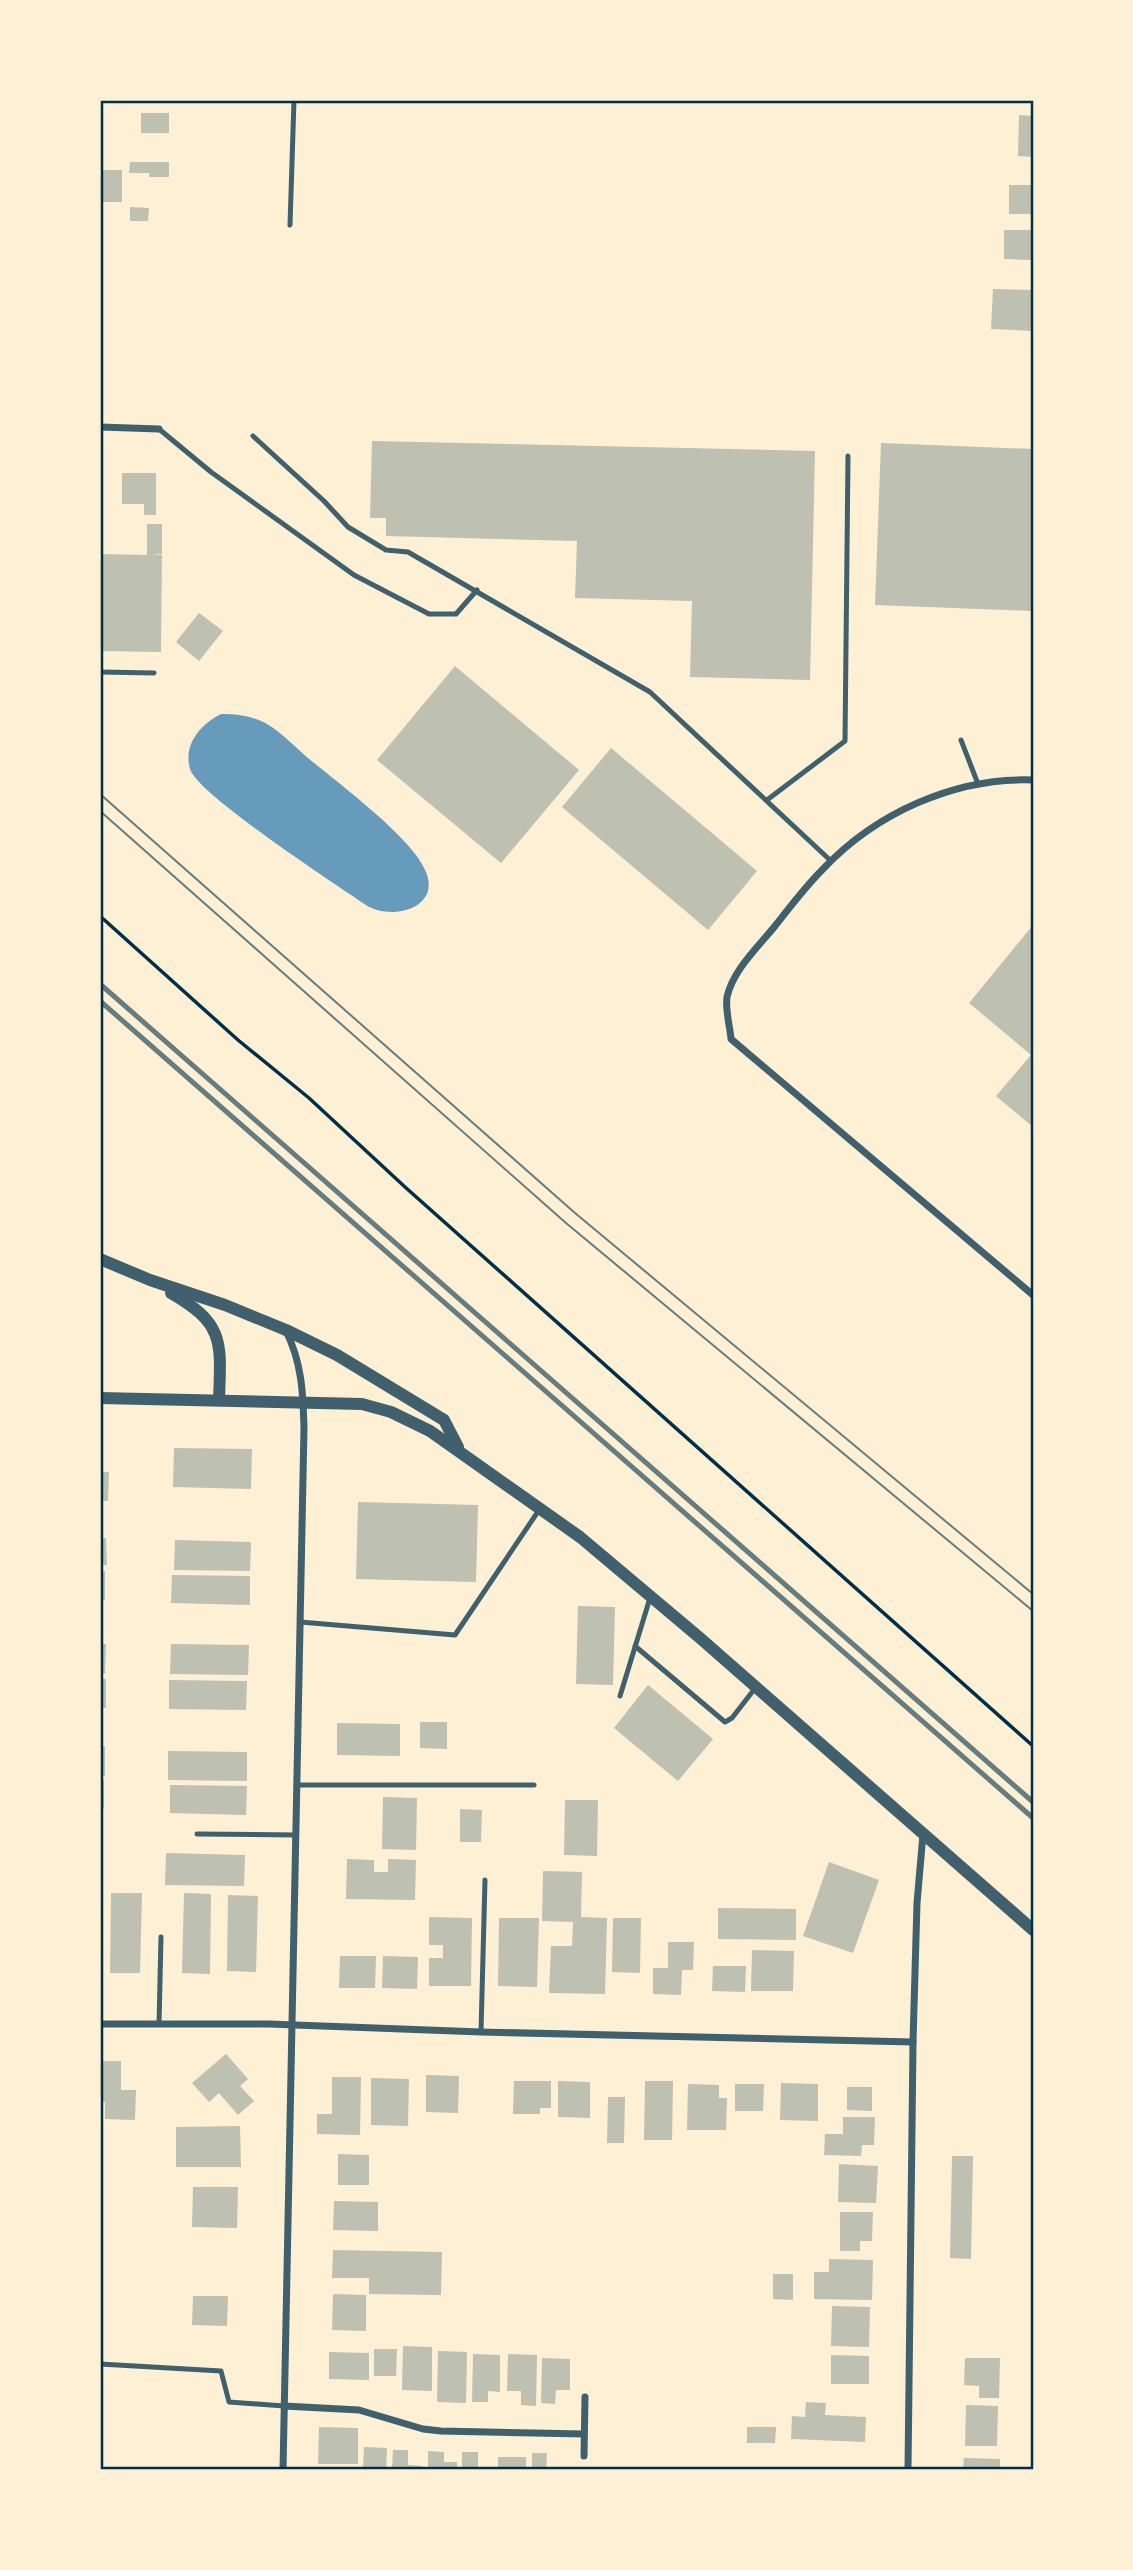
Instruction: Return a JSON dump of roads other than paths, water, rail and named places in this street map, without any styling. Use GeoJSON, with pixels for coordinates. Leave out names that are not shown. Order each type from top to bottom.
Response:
{"type":"FeatureCollection","features":[{"type":"Feature","properties":{"kind":"street"},"geometry":{"type":"LineString","coordinates":[[100,427],[159,429]]}},
{"type":"Feature","properties":{"kind":"street"},"geometry":{"type":"LineString","coordinates":[[1033,780],[978,785],[939,795],[899,811],[870,828],[831,861],[803,892],[738,972],[727,998],[732,1040],[1033,1295]]}},
{"type":"Feature","properties":{"kind":"street"},"geometry":{"type":"LineString","coordinates":[[100,1259],[286,1330],[368,1373],[444,1420],[460,1451]]}},
{"type":"Feature","properties":{"kind":"street"},"geometry":{"type":"LineString","coordinates":[[150,1280],[196,1307],[211,1324],[219,1344],[219,1400]]}},
{"type":"Feature","properties":{"kind":"street"},"geometry":{"type":"LineString","coordinates":[[283,2470],[303,1402],[299,1361],[286,1330]]}},
{"type":"Feature","properties":{"kind":"street"},"geometry":{"type":"LineString","coordinates":[[100,1398],[344,1402],[378,1407],[409,1419],[541,1508],[651,1595],[1033,1930]]}},
{"type":"Feature","properties":{"kind":"street"},"geometry":{"type":"LineString","coordinates":[[908,2470],[913,2042],[917,1903],[923,1834]]}},
{"type":"Feature","properties":{"kind":"street"},"geometry":{"type":"LineString","coordinates":[[100,2024],[292,2025],[913,2042]]}},
{"type":"Feature","properties":{"kind":"street"},"geometry":{"type":"LineString","coordinates":[[584,2456],[585,2397]]}},
{"type":"Feature","properties":{"kind":"street"},"geometry":{"type":"LineString","coordinates":[[284,2406],[359,2410],[423,2429],[441,2431],[584,2434]]}},
{"type":"Feature","properties":{"kind":"lane"},"geometry":{"type":"LineString","coordinates":[[290,225],[294,100]]}},
{"type":"Feature","properties":{"kind":"lane"},"geometry":{"type":"LineString","coordinates":[[159,429],[211,472],[354,575],[429,614],[456,614],[477,590]]}},
{"type":"Feature","properties":{"kind":"lane"},"geometry":{"type":"LineString","coordinates":[[253,436],[324,501],[348,527],[386,550],[408,552],[650,692],[831,861]]}},
{"type":"Feature","properties":{"kind":"lane"},"geometry":{"type":"LineString","coordinates":[[767,800],[845,741],[848,456]]}},
{"type":"Feature","properties":{"kind":"lane"},"geometry":{"type":"LineString","coordinates":[[100,672],[154,673]]}},
{"type":"Feature","properties":{"kind":"lane"},"geometry":{"type":"LineString","coordinates":[[961,740],[978,785]]}},
{"type":"Feature","properties":{"kind":"lane"},"geometry":{"type":"LineString","coordinates":[[300,1622],[456,1635],[541,1508]]}},
{"type":"Feature","properties":{"kind":"lane"},"geometry":{"type":"LineString","coordinates":[[620,1696],[651,1595]]}},
{"type":"Feature","properties":{"kind":"lane"},"geometry":{"type":"LineString","coordinates":[[635,1646],[726,1722],[756,1686]]}},
{"type":"Feature","properties":{"kind":"lane"},"geometry":{"type":"LineString","coordinates":[[297,1785],[534,1786]]}},
{"type":"Feature","properties":{"kind":"lane"},"geometry":{"type":"LineString","coordinates":[[197,1834],[296,1835]]}},
{"type":"Feature","properties":{"kind":"lane"},"geometry":{"type":"LineString","coordinates":[[481,2032],[485,1880]]}},
{"type":"Feature","properties":{"kind":"lane"},"geometry":{"type":"LineString","coordinates":[[159,2024],[161,1937]]}},
{"type":"Feature","properties":{"kind":"lane"},"geometry":{"type":"LineString","coordinates":[[100,2364],[221,2371],[229,2402],[284,2406]]}},
{"type":"Feature","properties":{"kind":"water"},"geometry":{"type":"Polygon","coordinates":[[[221,714],[251,717],[273,728],[391,828],[419,859],[426,872],[429,885],[420,903],[411,908],[388,912],[366,905],[241,818],[198,781],[190,769],[191,743],[207,723],[221,714]]]}},
{"type":"Feature","properties":{"kind":"tram line"},"geometry":{"type":"LineString","coordinates":[[100,794],[575,1213],[1033,1594]]}},
{"type":"Feature","properties":{"kind":"tram line"},"geometry":{"type":"LineString","coordinates":[[100,811],[566,1223],[1033,1611]]}},
{"type":"Feature","properties":{"kind":"railway"},"geometry":{"type":"LineString","coordinates":[[100,984],[1033,1802]]}},
{"type":"Feature","properties":{"kind":"railway"},"geometry":{"type":"LineString","coordinates":[[100,1001],[1033,1818]]}}]}
